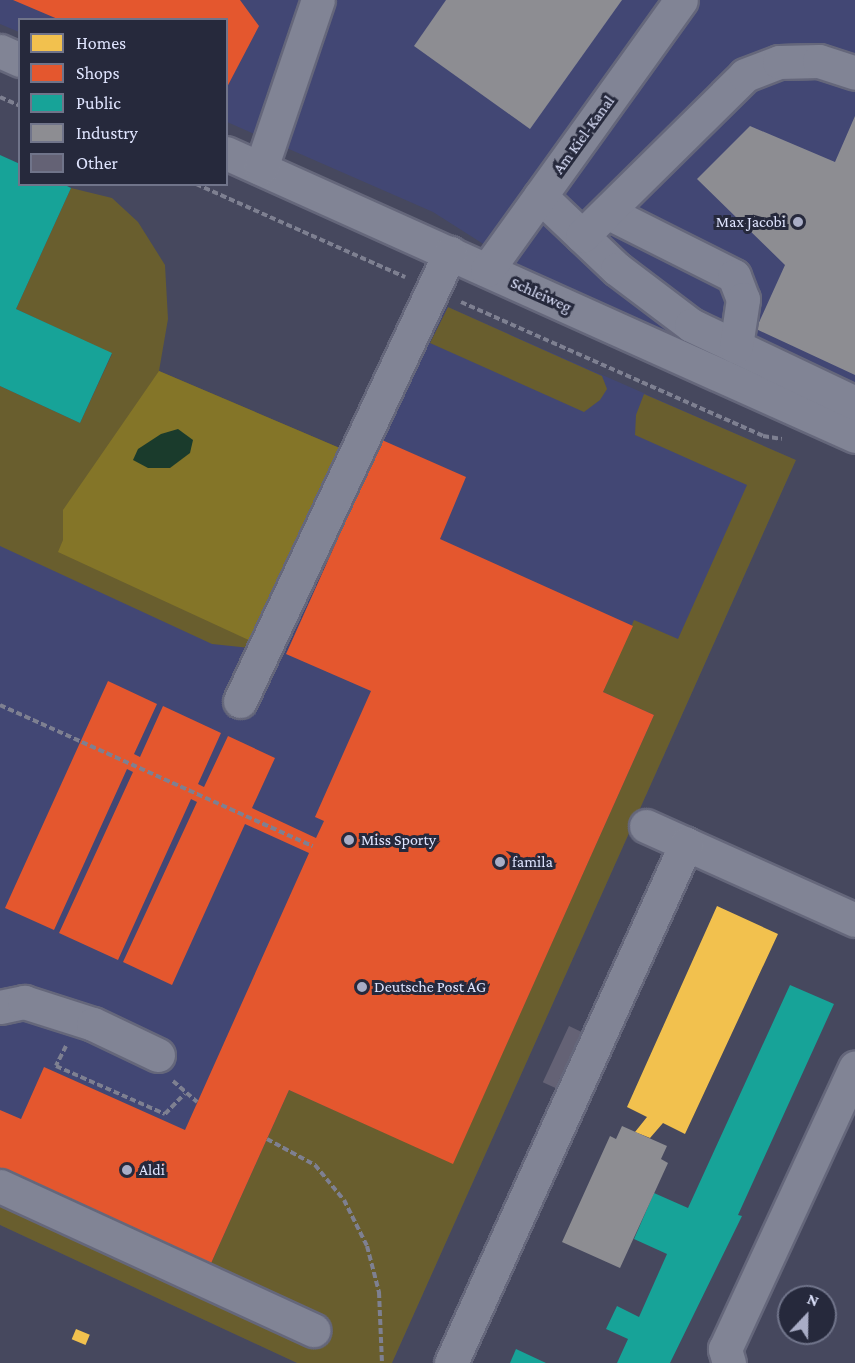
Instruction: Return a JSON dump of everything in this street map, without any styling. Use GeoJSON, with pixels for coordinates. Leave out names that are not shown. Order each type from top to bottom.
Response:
{"type":"FeatureCollection","features":[{"type":"Feature","properties":{"kind":"street"},"geometry":{"type":"LineString","coordinates":[[261,168],[318,0]]}},
{"type":"Feature","properties":{"kind":"street","name":"Am Kiel-Kanal"},"geometry":{"type":"LineString","coordinates":[[486,270],[681,0]]}},
{"type":"Feature","properties":{"kind":"street"},"geometry":{"type":"LineString","coordinates":[[0,51],[18,59]]}},
{"type":"Feature","properties":{"kind":"street"},"geometry":{"type":"LineString","coordinates":[[582,236],[745,75],[779,62],[819,61],[855,73]]}},
{"type":"Feature","properties":{"kind":"street","name":"Schleiweg"},"geometry":{"type":"LineString","coordinates":[[228,154],[855,436]]}},
{"type":"Feature","properties":{"kind":"street"},"geometry":{"type":"LineString","coordinates":[[540,196],[617,269],[691,325],[855,403]]}},
{"type":"Feature","properties":{"kind":"street"},"geometry":{"type":"LineString","coordinates":[[607,212],[734,276],[743,299],[736,346]]}},
{"type":"Feature","properties":{"kind":"street"},"geometry":{"type":"LineString","coordinates":[[240,701],[450,253]]}},
{"type":"Feature","properties":{"kind":"street"},"geometry":{"type":"LineString","coordinates":[[646,826],[855,920]]}},
{"type":"Feature","properties":{"kind":"street"},"geometry":{"type":"LineString","coordinates":[[451,1363],[686,844]]}},
{"type":"Feature","properties":{"kind":"street"},"geometry":{"type":"LineString","coordinates":[[0,1007],[24,1002],[93,1024],[158,1055]]}},
{"type":"Feature","properties":{"kind":"street"},"geometry":{"type":"LineString","coordinates":[[729,1363],[725,1349],[855,1068]]}},
{"type":"Feature","properties":{"kind":"street"},"geometry":{"type":"LineString","coordinates":[[0,1186],[313,1330]]}},
{"type":"Feature","properties":{"kind":"path"},"geometry":{"type":"LineString","coordinates":[[0,97],[18,105]]}},
{"type":"Feature","properties":{"kind":"path"},"geometry":{"type":"LineString","coordinates":[[200,186],[763,436],[786,439]]}},
{"type":"Feature","properties":{"kind":"path"},"geometry":{"type":"LineString","coordinates":[[0,705],[313,846]]}},
{"type":"Feature","properties":{"kind":"path"},"geometry":{"type":"LineString","coordinates":[[69,1040],[56,1066],[165,1114],[184,1094]]}},
{"type":"Feature","properties":{"kind":"path"},"geometry":{"type":"LineString","coordinates":[[267,1138],[315,1165],[344,1200],[367,1246],[379,1292],[382,1363]]}},
{"type":"Feature","properties":{"kind":"shaded area"},"geometry":{"type":"Polygon","coordinates":[[[0,0],[855,0],[855,422],[551,287],[433,212],[228,122],[228,18],[18,18],[18,32],[0,24],[0,0]]]}},
{"type":"Feature","properties":{"kind":"shaded area"},"geometry":{"type":"Polygon","coordinates":[[[71,188],[112,198],[138,222],[165,265],[168,319],[159,371],[342,449],[250,648],[212,644],[0,546],[0,386],[80,423],[112,354],[16,309],[71,188]]]}},
{"type":"Feature","properties":{"kind":"shaded area"},"geometry":{"type":"Polygon","coordinates":[[[414,296],[448,307],[796,460],[392,1363],[297,1363],[0,1225],[0,485],[159,371],[342,449],[414,296]]]}},
{"type":"Feature","properties":{"kind":"shaded area"},"geometry":{"type":"Polygon","coordinates":[[[448,307],[602,376],[607,389],[600,400],[584,412],[430,343],[448,307]]]}},
{"type":"Feature","properties":{"kind":"shaded area"},"geometry":{"type":"Polygon","coordinates":[[[159,371],[342,449],[253,642],[58,552],[63,540],[63,510],[159,371]]]}},
{"type":"Feature","properties":{"kind":"shaded area"},"geometry":{"type":"Polygon","coordinates":[[[644,394],[796,460],[392,1363],[297,1363],[0,1225],[0,1177],[208,1270],[289,1090],[453,1163],[654,715],[603,692],[634,620],[678,639],[747,485],[635,435],[636,415],[644,394]]]}},
{"type":"Feature","properties":{"kind":"shaded area"},"geometry":{"type":"Polygon","coordinates":[[[178,429],[193,440],[190,453],[170,468],[148,468],[133,460],[138,449],[161,434],[178,429]]]}},
{"type":"Feature","properties":{"kind":"building: Homes"},"geometry":{"type":"Polygon","coordinates":[[[717,906],[778,934],[685,1134],[663,1123],[650,1138],[635,1132],[647,1117],[627,1107],[717,906]]]}},
{"type":"Feature","properties":{"kind":"building: Homes"},"geometry":{"type":"Polygon","coordinates":[[[76,1329],[90,1335],[86,1345],[72,1339],[76,1329]]]}},
{"type":"Feature","properties":{"kind":"building: Shops"},"geometry":{"type":"Polygon","coordinates":[[[13,0],[240,0],[259,26],[228,85],[228,18],[55,18],[13,0]]]}},
{"type":"Feature","properties":{"kind":"building: Shops"},"geometry":{"type":"Polygon","coordinates":[[[382,440],[466,477],[440,539],[633,626],[603,692],[654,715],[453,1164],[289,1090],[208,1270],[0,1177],[0,1110],[21,1119],[44,1067],[185,1130],[309,853],[245,824],[172,985],[123,962],[197,802],[191,799],[118,960],[59,933],[133,772],[127,769],[54,930],[5,908],[108,681],[157,704],[134,754],[140,757],[163,706],[221,733],[198,784],[204,787],[228,736],[275,758],[252,808],[316,838],[324,821],[315,817],[371,691],[286,654],[382,440]]]}},
{"type":"Feature","properties":{"kind":"building: Public"},"geometry":{"type":"Polygon","coordinates":[[[0,155],[18,163],[18,186],[67,186],[71,188],[16,309],[112,353],[80,423],[0,386],[0,155]]]}},
{"type":"Feature","properties":{"kind":"building: Public"},"geometry":{"type":"Polygon","coordinates":[[[790,985],[834,1004],[738,1215],[742,1216],[670,1363],[617,1363],[628,1339],[606,1329],[617,1306],[639,1317],[667,1254],[634,1239],[654,1193],[688,1208],[790,985]]]}},
{"type":"Feature","properties":{"kind":"building: Public"},"geometry":{"type":"Polygon","coordinates":[[[516,1349],[546,1363],[510,1363],[516,1349]]]}},
{"type":"Feature","properties":{"kind":"building: Industry"},"geometry":{"type":"Polygon","coordinates":[[[446,0],[622,0],[530,129],[414,46],[446,0]]]}},
{"type":"Feature","properties":{"kind":"building: Industry","name":"Max Jacobi"},"geometry":{"type":"Polygon","coordinates":[[[855,116],[855,375],[756,329],[785,265],[697,179],[750,126],[835,162],[855,116]]]}},
{"type":"Feature","properties":{"kind":"building: Industry"},"geometry":{"type":"Polygon","coordinates":[[[622,1126],[667,1146],[661,1159],[668,1163],[620,1268],[562,1242],[610,1136],[616,1139],[622,1126]]]}},
{"type":"Feature","properties":{"kind":"building: Other"},"geometry":{"type":"Polygon","coordinates":[[[569,1026],[582,1032],[555,1088],[543,1082],[569,1026]]]}},
{"type":"Feature","properties":{"kind":"place","name":"Max Jacobi"},"geometry":{"type":"Point","coordinates":[798,222]}},
{"type":"Feature","properties":{"kind":"place","name":"Miss Sporty"},"geometry":{"type":"Point","coordinates":[349,840]}},
{"type":"Feature","properties":{"kind":"place","name":"famila"},"geometry":{"type":"Point","coordinates":[500,862]}},
{"type":"Feature","properties":{"kind":"place","name":"Deutsche Post AG"},"geometry":{"type":"Point","coordinates":[362,987]}},
{"type":"Feature","properties":{"kind":"place","name":"Aldi"},"geometry":{"type":"Point","coordinates":[127,1170]}}]}
